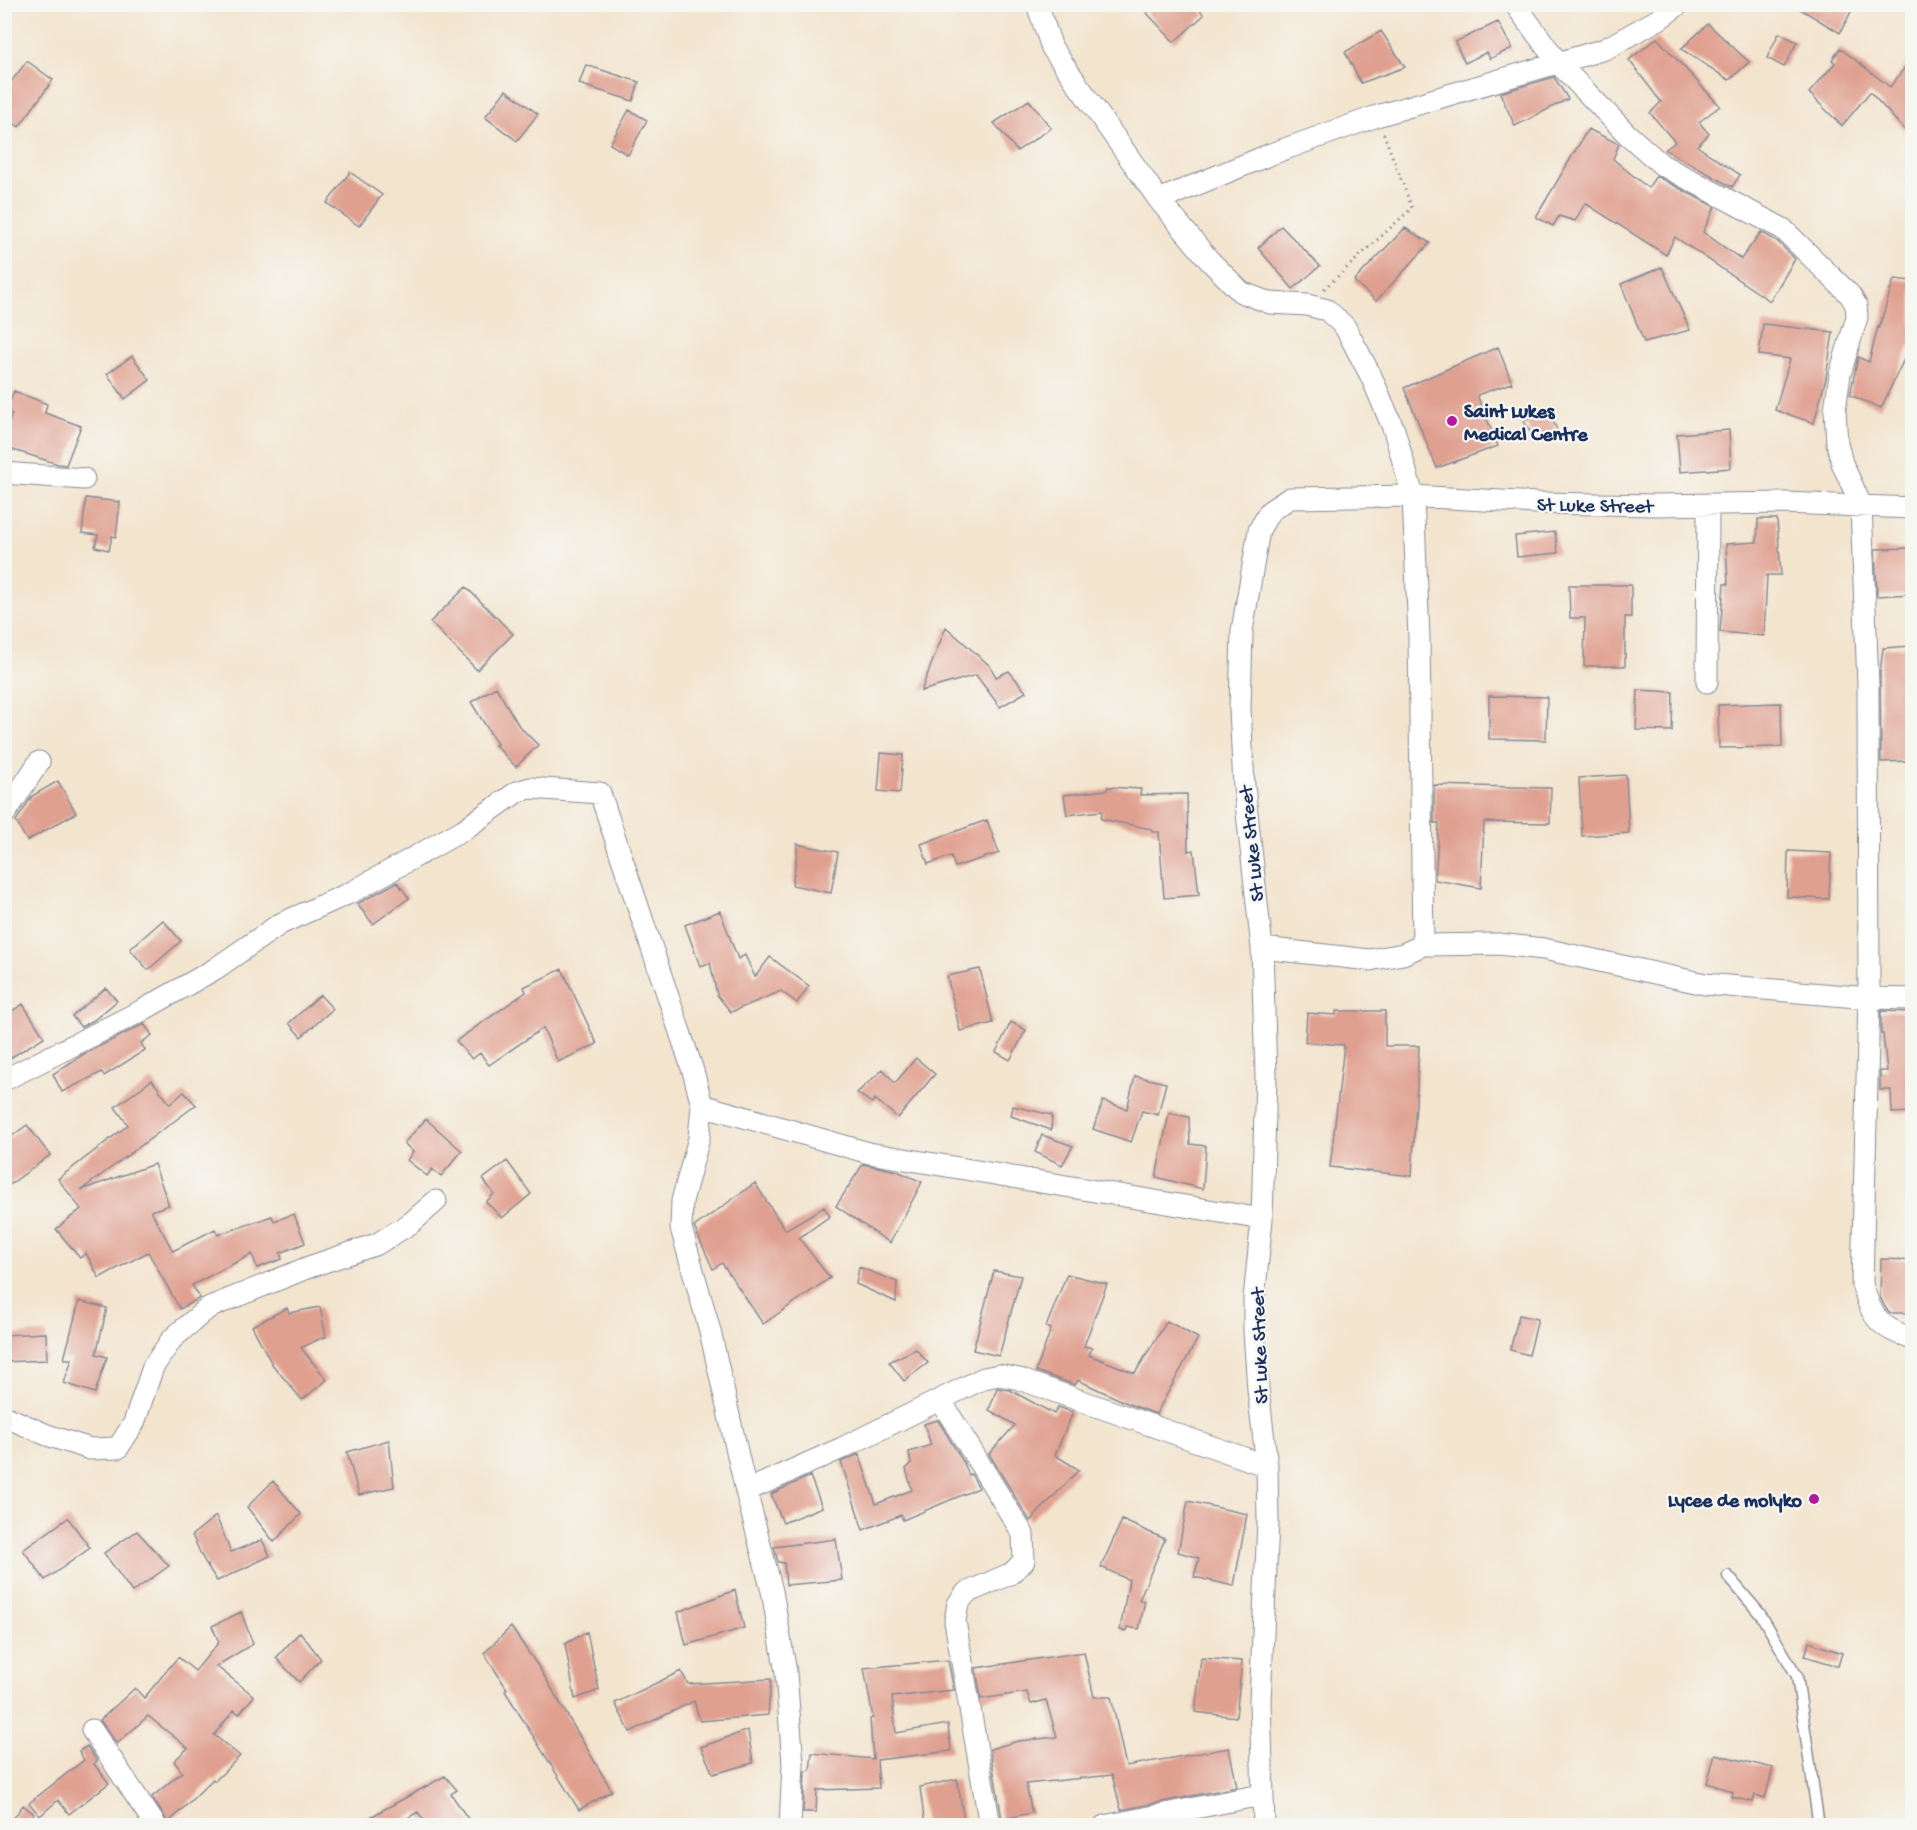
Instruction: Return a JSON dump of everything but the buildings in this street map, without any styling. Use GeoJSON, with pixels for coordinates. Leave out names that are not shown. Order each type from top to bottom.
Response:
{"type":"FeatureCollection","features":[{"type":"Feature","properties":{"kind":"street"},"geometry":{"type":"LineString","coordinates":[[1037,4],[1052,48],[1159,200],[1209,260],[1241,292],[1270,303],[1307,304],[1327,310],[1345,327],[1371,376],[1394,430],[1413,496],[1419,637],[1423,945]]}},
{"type":"Feature","properties":{"kind":"street"},"geometry":{"type":"LineString","coordinates":[[1515,4],[1558,63],[1627,134],[1662,165],[1783,229],[1850,295],[1856,305],[1857,317],[1840,374],[1835,410],[1837,443],[1842,463],[1861,505],[1868,686],[1869,998],[1862,1284],[1870,1311],[1887,1329],[1912,1339]]}},
{"type":"Feature","properties":{"kind":"street"},"geometry":{"type":"LineString","coordinates":[[1159,200],[1271,154],[1377,116],[1605,49],[1659,19],[1679,4]]}},
{"type":"Feature","properties":{"kind":"street"},"geometry":{"type":"LineString","coordinates":[[4,473],[84,479]]}},
{"type":"Feature","properties":{"kind":"street","name":"St Luke Street"},"geometry":{"type":"LineString","coordinates":[[1264,1826],[1261,1795],[1260,1702],[1268,1522],[1268,1466],[1258,1389],[1254,1299],[1262,1219],[1266,1075],[1262,948],[1244,786],[1240,709],[1242,631],[1259,530],[1270,511],[1290,498],[1413,496],[1537,502],[1784,503],[1912,508]]}},
{"type":"Feature","properties":{"kind":"street"},"geometry":{"type":"LineString","coordinates":[[1707,682],[1708,504]]}},
{"type":"Feature","properties":{"kind":"street"},"geometry":{"type":"LineString","coordinates":[[4,815],[39,762]]}},
{"type":"Feature","properties":{"kind":"street"},"geometry":{"type":"LineString","coordinates":[[4,1080],[143,1010],[215,969],[280,924],[352,892],[463,830],[517,792],[530,788],[600,793],[693,1071],[702,1105],[699,1138],[682,1202],[681,1228],[710,1331],[746,1491],[772,1591],[786,1673],[793,1764],[790,1826]]}},
{"type":"Feature","properties":{"kind":"street"},"geometry":{"type":"LineString","coordinates":[[1262,948],[1370,960],[1403,954],[1423,945],[1498,944],[1544,950],[1705,984],[1869,998],[1912,999]]}},
{"type":"Feature","properties":{"kind":"street"},"geometry":{"type":"LineString","coordinates":[[702,1105],[869,1153],[1262,1219]]}},
{"type":"Feature","properties":{"kind":"street"},"geometry":{"type":"LineString","coordinates":[[4,1416],[47,1435],[90,1449],[118,1448],[134,1423],[153,1367],[172,1340],[208,1308],[287,1275],[376,1244],[411,1223],[436,1202]]}},
{"type":"Feature","properties":{"kind":"street"},"geometry":{"type":"LineString","coordinates":[[746,1491],[941,1401],[984,1378],[999,1375],[1019,1378],[1268,1466]]}},
{"type":"Feature","properties":{"kind":"street"},"geometry":{"type":"LineString","coordinates":[[941,1401],[1023,1534],[1025,1548],[1024,1561],[1012,1573],[966,1593],[958,1604],[955,1621],[990,1826]]}},
{"type":"Feature","properties":{"kind":"street"},"geometry":{"type":"LineString","coordinates":[[92,1730],[156,1826]]}},
{"type":"Feature","properties":{"kind":"street"},"geometry":{"type":"LineString","coordinates":[[1104,1826],[1261,1795]]}},
{"type":"Feature","properties":{"kind":"lane"},"geometry":{"type":"LineString","coordinates":[[1728,1576],[1761,1615],[1797,1676],[1819,1826]]}},
{"type":"Feature","properties":{"kind":"path"},"geometry":{"type":"LineString","coordinates":[[1307,304],[1412,208],[1377,116]]}},
{"type":"Feature","properties":{"kind":"place","name":"Saint Lukes Medical Centre"},"geometry":{"type":"Point","coordinates":[1452,421]}},
{"type":"Feature","properties":{"kind":"place","name":"Lycee de molyko"},"geometry":{"type":"Point","coordinates":[1814,1499]}}]}
